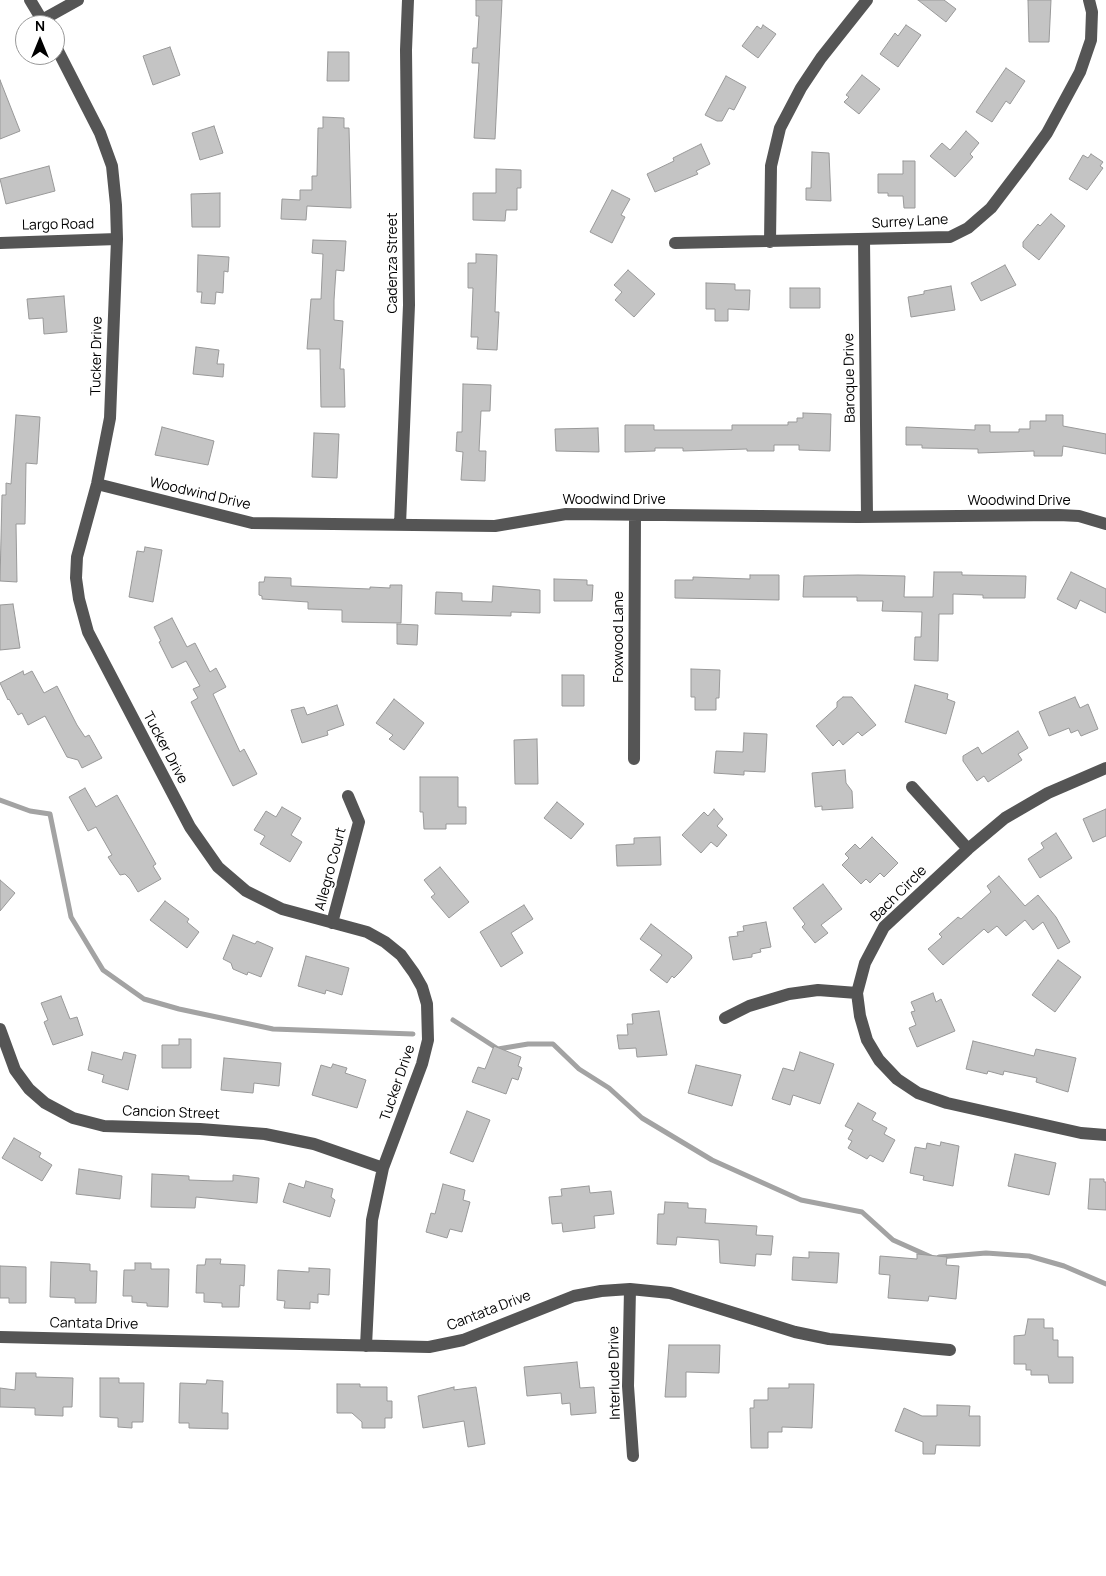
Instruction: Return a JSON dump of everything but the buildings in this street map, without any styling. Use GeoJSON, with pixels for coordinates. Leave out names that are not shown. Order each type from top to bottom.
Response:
{"type":"FeatureCollection","features":[{"type":"Feature","properties":{"kind":"street"},"geometry":{"type":"LineString","coordinates":[[30,0],[38,15]]}},
{"type":"Feature","properties":{"kind":"street"},"geometry":{"type":"LineString","coordinates":[[55,15],[78,0]]}},
{"type":"Feature","properties":{"kind":"street","name":"Cadenza Street"},"geometry":{"type":"LineString","coordinates":[[400,525],[409,305],[406,50],[408,0]]}},
{"type":"Feature","properties":{"kind":"street"},"geometry":{"type":"LineString","coordinates":[[770,242],[771,166],[780,128],[801,88],[821,58],[867,0]]}},
{"type":"Feature","properties":{"kind":"street","name":"Surrey Lane"},"geometry":{"type":"LineString","coordinates":[[675,243],[950,237],[968,228],[992,208],[1047,133],[1080,72],[1091,40],[1092,12],[1089,0]]}},
{"type":"Feature","properties":{"kind":"street","name":"Tucker Drive"},"geometry":{"type":"LineString","coordinates":[[65,65],[100,133],[112,166],[117,239],[113,304],[111,405],[97,484],[77,557],[78,599],[88,632],[190,827],[218,867],[246,891],[282,909],[366,932],[385,942],[401,955],[422,987],[427,1004],[428,1040],[422,1064],[384,1168],[372,1220],[369,1243],[366,1346]]}},
{"type":"Feature","properties":{"kind":"street","name":"Largo Road"},"geometry":{"type":"LineString","coordinates":[[0,243],[117,239]]}},
{"type":"Feature","properties":{"kind":"street","name":"Baroque Drive"},"geometry":{"type":"LineString","coordinates":[[864,239],[867,517]]}},
{"type":"Feature","properties":{"kind":"street","name":"Woodwind Drive"},"geometry":{"type":"LineString","coordinates":[[97,484],[252,523],[495,526],[566,514],[867,517],[1059,515],[1079,516],[1106,524]]}},
{"type":"Feature","properties":{"kind":"street","name":"Foxwood Lane"},"geometry":{"type":"LineString","coordinates":[[634,758],[635,515]]}},
{"type":"Feature","properties":{"kind":"street","name":"Bach Circle"},"geometry":{"type":"LineString","coordinates":[[1106,768],[1048,793],[1005,818],[968,849],[884,927],[865,963],[857,993],[860,1016],[867,1040],[879,1060],[897,1079],[918,1093],[947,1103],[1080,1133],[1106,1135]]}},
{"type":"Feature","properties":{"kind":"street"},"geometry":{"type":"LineString","coordinates":[[912,787],[968,849]]}},
{"type":"Feature","properties":{"kind":"street","name":"Allegro Court"},"geometry":{"type":"LineString","coordinates":[[332,923],[359,822],[348,796]]}},
{"type":"Feature","properties":{"kind":"street"},"geometry":{"type":"LineString","coordinates":[[725,1018],[749,1006],[789,994],[818,990],[857,993]]}},
{"type":"Feature","properties":{"kind":"street","name":"Cancion Street"},"geometry":{"type":"LineString","coordinates":[[0,1029],[16,1070],[28,1089],[45,1103],[73,1118],[104,1126],[200,1129],[266,1134],[314,1144],[384,1168]]}},
{"type":"Feature","properties":{"kind":"street","name":"Cantata Drive"},"geometry":{"type":"LineString","coordinates":[[0,1338],[429,1347],[463,1340],[574,1296],[601,1291],[630,1289],[670,1293],[795,1332],[829,1338],[950,1350]]}},
{"type":"Feature","properties":{"kind":"street","name":"Interlude Drive"},"geometry":{"type":"LineString","coordinates":[[630,1289],[628,1386],[633,1456]]}},
{"type":"Feature","properties":{"kind":"waterway"},"geometry":{"type":"LineString","coordinates":[[0,800],[30,811],[50,814],[71,917],[103,970],[144,999],[179,1009],[273,1029],[413,1034]]}},
{"type":"Feature","properties":{"kind":"waterway"},"geometry":{"type":"LineString","coordinates":[[453,1020],[498,1049],[528,1044],[553,1044],[579,1069],[609,1088],[642,1118],[712,1160],[801,1200],[862,1212],[893,1240],[931,1257]]}},
{"type":"Feature","properties":{"kind":"waterway"},"geometry":{"type":"LineString","coordinates":[[939,1257],[986,1253],[1029,1256],[1064,1266],[1106,1284]]}}]}
